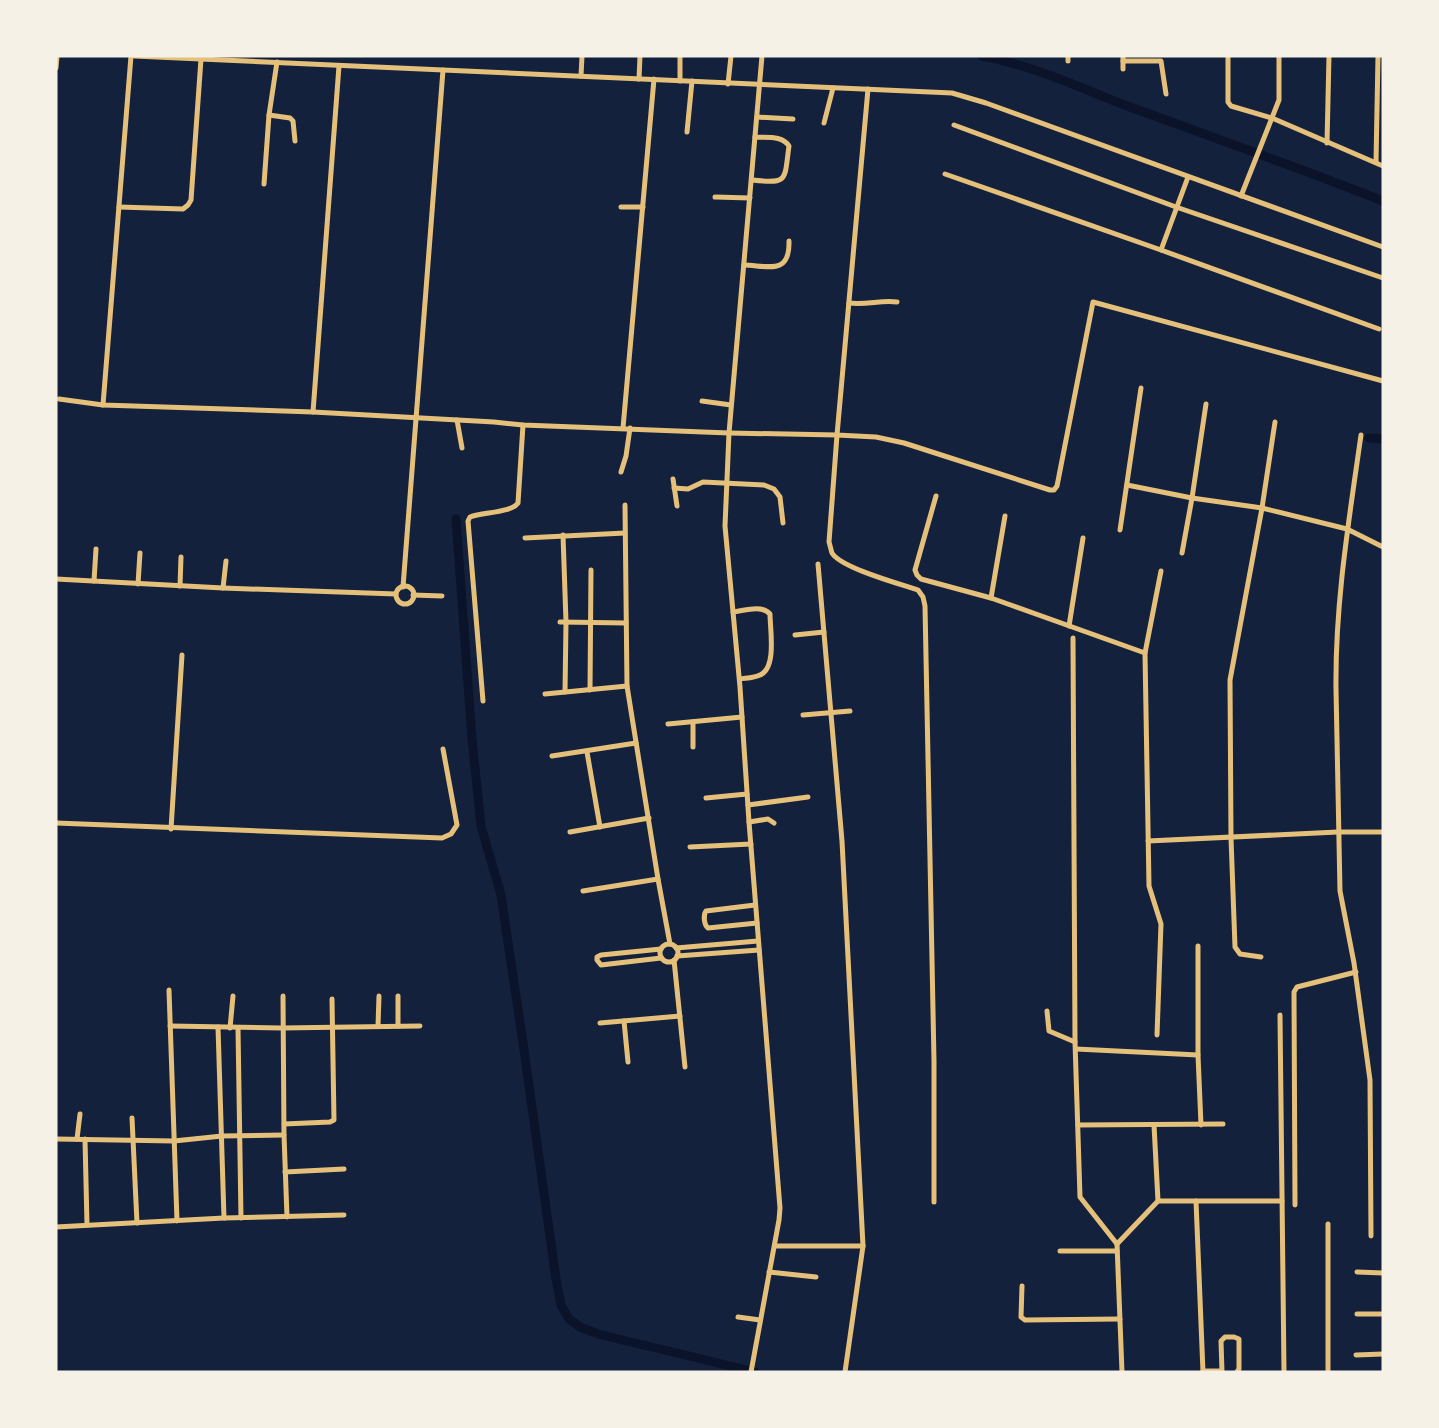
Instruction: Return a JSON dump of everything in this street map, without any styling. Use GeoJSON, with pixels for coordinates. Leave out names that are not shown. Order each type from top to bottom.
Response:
{"type":"FeatureCollection","features":[{"type":"Feature","properties":{"kind":"street"},"geometry":{"type":"LineString","coordinates":[[56,68],[57,56]]}},
{"type":"Feature","properties":{"kind":"street"},"geometry":{"type":"LineString","coordinates":[[103,405],[133,56],[960,94],[1383,247]]}},
{"type":"Feature","properties":{"kind":"street"},"geometry":{"type":"LineString","coordinates":[[304,56],[304,63]]}},
{"type":"Feature","properties":{"kind":"street"},"geometry":{"type":"LineString","coordinates":[[581,76],[582,56]]}},
{"type":"Feature","properties":{"kind":"street"},"geometry":{"type":"LineString","coordinates":[[639,79],[640,56]]}},
{"type":"Feature","properties":{"kind":"street"},"geometry":{"type":"LineString","coordinates":[[680,56],[680,81]]}},
{"type":"Feature","properties":{"kind":"street"},"geometry":{"type":"LineString","coordinates":[[728,84],[731,56]]}},
{"type":"Feature","properties":{"kind":"street"},"geometry":{"type":"LineString","coordinates":[[751,1372],[775,1246],[780,1208],[755,905],[740,679],[724,526],[729,433],[762,56]]}},
{"type":"Feature","properties":{"kind":"street"},"geometry":{"type":"LineString","coordinates":[[1228,56],[1229,104],[1272,118],[1383,166]]}},
{"type":"Feature","properties":{"kind":"street"},"geometry":{"type":"LineString","coordinates":[[1241,196],[1279,100],[1279,56]]}},
{"type":"Feature","properties":{"kind":"street"},"geometry":{"type":"LineString","coordinates":[[1327,143],[1329,56]]}},
{"type":"Feature","properties":{"kind":"street"},"geometry":{"type":"LineString","coordinates":[[1376,162],[1378,56]]}},
{"type":"Feature","properties":{"kind":"street"},"geometry":{"type":"LineString","coordinates":[[1123,69],[1123,58],[1161,61],[1166,94]]}},
{"type":"Feature","properties":{"kind":"street"},"geometry":{"type":"LineString","coordinates":[[119,207],[183,209],[192,200],[201,59]]}},
{"type":"Feature","properties":{"kind":"street"},"geometry":{"type":"LineString","coordinates":[[264,184],[269,115],[277,62]]}},
{"type":"Feature","properties":{"kind":"street"},"geometry":{"type":"LineString","coordinates":[[313,412],[339,66]]}},
{"type":"Feature","properties":{"kind":"street"},"geometry":{"type":"LineString","coordinates":[[403,587],[443,70]]}},
{"type":"Feature","properties":{"kind":"street"},"geometry":{"type":"LineString","coordinates":[[623,428],[654,79]]}},
{"type":"Feature","properties":{"kind":"street"},"geometry":{"type":"LineString","coordinates":[[687,132],[692,82]]}},
{"type":"Feature","properties":{"kind":"street"},"geometry":{"type":"LineString","coordinates":[[824,123],[833,88]]}},
{"type":"Feature","properties":{"kind":"street"},"geometry":{"type":"LineString","coordinates":[[868,90],[829,542],[832,554],[840,561],[866,573],[918,590],[923,597],[925,606],[934,1202]]}},
{"type":"Feature","properties":{"kind":"street"},"geometry":{"type":"LineString","coordinates":[[269,115],[290,118],[293,121],[295,141]]}},
{"type":"Feature","properties":{"kind":"street"},"geometry":{"type":"LineString","coordinates":[[757,117],[793,119]]}},
{"type":"Feature","properties":{"kind":"street"},"geometry":{"type":"LineString","coordinates":[[954,125],[1176,207],[1383,278]]}},
{"type":"Feature","properties":{"kind":"street"},"geometry":{"type":"LineString","coordinates":[[752,180],[780,181],[785,174],[789,146],[786,141],[781,139],[755,137]]}},
{"type":"Feature","properties":{"kind":"street"},"geometry":{"type":"LineString","coordinates":[[945,174],[1379,329]]}},
{"type":"Feature","properties":{"kind":"street"},"geometry":{"type":"LineString","coordinates":[[1161,250],[1188,177]]}},
{"type":"Feature","properties":{"kind":"street"},"geometry":{"type":"LineString","coordinates":[[715,197],[750,198]]}},
{"type":"Feature","properties":{"kind":"street"},"geometry":{"type":"LineString","coordinates":[[621,207],[643,207]]}},
{"type":"Feature","properties":{"kind":"street"},"geometry":{"type":"LineString","coordinates":[[744,265],[774,267],[782,265],[786,261],[789,252],[789,241]]}},
{"type":"Feature","properties":{"kind":"street"},"geometry":{"type":"LineString","coordinates":[[849,303],[897,302]]}},
{"type":"Feature","properties":{"kind":"street"},"geometry":{"type":"LineString","coordinates":[[59,399],[103,405],[313,412],[523,425],[876,437],[904,443],[1054,490],[1057,486],[1093,302],[1383,381]]}},
{"type":"Feature","properties":{"kind":"street"},"geometry":{"type":"LineString","coordinates":[[1120,530],[1140,388]]}},
{"type":"Feature","properties":{"kind":"street"},"geometry":{"type":"LineString","coordinates":[[702,401],[732,405]]}},
{"type":"Feature","properties":{"kind":"street"},"geometry":{"type":"LineString","coordinates":[[1182,553],[1206,404]]}},
{"type":"Feature","properties":{"kind":"street"},"geometry":{"type":"LineString","coordinates":[[457,420],[462,448]]}},
{"type":"Feature","properties":{"kind":"street"},"geometry":{"type":"LineString","coordinates":[[1261,956],[1240,954],[1235,947],[1231,838],[1230,680],[1262,508],[1275,422]]}},
{"type":"Feature","properties":{"kind":"street"},"geometry":{"type":"LineString","coordinates":[[483,701],[468,521],[470,517],[476,514],[510,509],[518,503],[523,425]]}},
{"type":"Feature","properties":{"kind":"street"},"geometry":{"type":"LineString","coordinates":[[621,472],[626,456],[630,428]]}},
{"type":"Feature","properties":{"kind":"street"},"geometry":{"type":"LineString","coordinates":[[1361,435],[1339,588],[1335,662],[1340,891],[1356,972],[1370,1080],[1371,1236]]}},
{"type":"Feature","properties":{"kind":"street"},"geometry":{"type":"LineString","coordinates":[[673,479],[676,506]]}},
{"type":"Feature","properties":{"kind":"street"},"geometry":{"type":"LineString","coordinates":[[674,488],[688,489],[703,482],[764,485],[774,489],[780,497],[783,523]]}},
{"type":"Feature","properties":{"kind":"street"},"geometry":{"type":"LineString","coordinates":[[1127,485],[1192,498],[1262,508],[1347,529],[1383,547]]}},
{"type":"Feature","properties":{"kind":"street"},"geometry":{"type":"LineString","coordinates":[[936,496],[916,570],[920,579],[991,598],[1145,654]]}},
{"type":"Feature","properties":{"kind":"street"},"geometry":{"type":"LineString","coordinates":[[625,505],[627,686],[670,944],[676,948],[758,941]]}},
{"type":"Feature","properties":{"kind":"street"},"geometry":{"type":"LineString","coordinates":[[991,598],[1005,516]]}},
{"type":"Feature","properties":{"kind":"street"},"geometry":{"type":"LineString","coordinates":[[525,538],[625,533]]}},
{"type":"Feature","properties":{"kind":"street"},"geometry":{"type":"LineString","coordinates":[[563,535],[565,692]]}},
{"type":"Feature","properties":{"kind":"street"},"geometry":{"type":"LineString","coordinates":[[1069,626],[1083,538]]}},
{"type":"Feature","properties":{"kind":"street"},"geometry":{"type":"LineString","coordinates":[[94,581],[96,550]]}},
{"type":"Feature","properties":{"kind":"street"},"geometry":{"type":"LineString","coordinates":[[138,584],[140,553]]}},
{"type":"Feature","properties":{"kind":"street"},"geometry":{"type":"LineString","coordinates":[[180,586],[181,557]]}},
{"type":"Feature","properties":{"kind":"street"},"geometry":{"type":"LineString","coordinates":[[223,588],[226,561]]}},
{"type":"Feature","properties":{"kind":"street"},"geometry":{"type":"LineString","coordinates":[[818,564],[842,851],[863,1246],[845,1372]]}},
{"type":"Feature","properties":{"kind":"street"},"geometry":{"type":"LineString","coordinates":[[590,690],[591,570]]}},
{"type":"Feature","properties":{"kind":"street"},"geometry":{"type":"LineString","coordinates":[[1157,1035],[1161,924],[1149,886],[1145,654],[1161,571]]}},
{"type":"Feature","properties":{"kind":"street"},"geometry":{"type":"LineString","coordinates":[[56,579],[223,588],[396,594]]}},
{"type":"Feature","properties":{"kind":"street"},"geometry":{"type":"LineString","coordinates":[[403,587],[409,588],[413,595],[412,600],[405,604],[399,602],[396,594],[403,587]]}},
{"type":"Feature","properties":{"kind":"street"},"geometry":{"type":"LineString","coordinates":[[413,595],[442,596]]}},
{"type":"Feature","properties":{"kind":"street"},"geometry":{"type":"LineString","coordinates":[[733,612],[761,608],[767,610],[770,614],[771,661],[767,670],[760,675],[740,679]]}},
{"type":"Feature","properties":{"kind":"street"},"geometry":{"type":"LineString","coordinates":[[563,622],[626,623]]}},
{"type":"Feature","properties":{"kind":"street"},"geometry":{"type":"LineString","coordinates":[[795,635],[824,632]]}},
{"type":"Feature","properties":{"kind":"street"},"geometry":{"type":"LineString","coordinates":[[1073,638],[1075,1042],[1080,1197],[1117,1244],[1122,1372]]}},
{"type":"Feature","properties":{"kind":"street"},"geometry":{"type":"LineString","coordinates":[[172,829],[182,655]]}},
{"type":"Feature","properties":{"kind":"street"},"geometry":{"type":"LineString","coordinates":[[545,694],[627,686]]}},
{"type":"Feature","properties":{"kind":"street"},"geometry":{"type":"LineString","coordinates":[[804,715],[850,711]]}},
{"type":"Feature","properties":{"kind":"street"},"geometry":{"type":"LineString","coordinates":[[668,724],[742,717]]}},
{"type":"Feature","properties":{"kind":"street"},"geometry":{"type":"LineString","coordinates":[[692,722],[693,747]]}},
{"type":"Feature","properties":{"kind":"street"},"geometry":{"type":"LineString","coordinates":[[552,756],[636,743]]}},
{"type":"Feature","properties":{"kind":"street"},"geometry":{"type":"LineString","coordinates":[[56,823],[442,838],[451,834],[457,826],[443,749]]}},
{"type":"Feature","properties":{"kind":"street"},"geometry":{"type":"LineString","coordinates":[[586,752],[600,827]]}},
{"type":"Feature","properties":{"kind":"street"},"geometry":{"type":"LineString","coordinates":[[706,798],[747,794]]}},
{"type":"Feature","properties":{"kind":"street"},"geometry":{"type":"LineString","coordinates":[[748,806],[808,797]]}},
{"type":"Feature","properties":{"kind":"street"},"geometry":{"type":"LineString","coordinates":[[570,832],[648,818]]}},
{"type":"Feature","properties":{"kind":"street"},"geometry":{"type":"LineString","coordinates":[[749,822],[768,820],[774,823]]}},
{"type":"Feature","properties":{"kind":"street"},"geometry":{"type":"LineString","coordinates":[[1148,841],[1338,832],[1383,832]]}},
{"type":"Feature","properties":{"kind":"street"},"geometry":{"type":"LineString","coordinates":[[690,847],[751,844]]}},
{"type":"Feature","properties":{"kind":"street"},"geometry":{"type":"LineString","coordinates":[[583,891],[658,879]]}},
{"type":"Feature","properties":{"kind":"street"},"geometry":{"type":"LineString","coordinates":[[755,905],[706,910],[704,913],[708,928],[757,923]]}},
{"type":"Feature","properties":{"kind":"street"},"geometry":{"type":"LineString","coordinates":[[670,944],[661,949],[601,955],[597,960],[601,965],[661,958],[666,961],[675,958],[759,950]]}},
{"type":"Feature","properties":{"kind":"street"},"geometry":{"type":"LineString","coordinates":[[1198,946],[1198,1055],[1201,1125]]}},
{"type":"Feature","properties":{"kind":"street"},"geometry":{"type":"LineString","coordinates":[[676,948],[675,958],[685,1067]]}},
{"type":"Feature","properties":{"kind":"street"},"geometry":{"type":"LineString","coordinates":[[661,949],[661,958]]}},
{"type":"Feature","properties":{"kind":"street"},"geometry":{"type":"LineString","coordinates":[[1295,1205],[1294,992],[1297,987],[1356,972]]}},
{"type":"Feature","properties":{"kind":"street"},"geometry":{"type":"LineString","coordinates":[[168,990],[177,1222]]}},
{"type":"Feature","properties":{"kind":"street"},"geometry":{"type":"LineString","coordinates":[[230,1028],[233,996]]}},
{"type":"Feature","properties":{"kind":"street"},"geometry":{"type":"LineString","coordinates":[[283,996],[282,1028],[287,1216]]}},
{"type":"Feature","properties":{"kind":"street"},"geometry":{"type":"LineString","coordinates":[[378,1026],[380,996]]}},
{"type":"Feature","properties":{"kind":"street"},"geometry":{"type":"LineString","coordinates":[[398,996],[398,1026]]}},
{"type":"Feature","properties":{"kind":"street"},"geometry":{"type":"LineString","coordinates":[[284,1124],[330,1122],[334,1120],[332,999]]}},
{"type":"Feature","properties":{"kind":"street"},"geometry":{"type":"LineString","coordinates":[[1048,1011],[1048,1031],[1075,1042]]}},
{"type":"Feature","properties":{"kind":"street"},"geometry":{"type":"LineString","coordinates":[[1280,1015],[1284,1372]]}},
{"type":"Feature","properties":{"kind":"street"},"geometry":{"type":"LineString","coordinates":[[600,1023],[680,1016]]}},
{"type":"Feature","properties":{"kind":"street"},"geometry":{"type":"LineString","coordinates":[[624,1021],[628,1062]]}},
{"type":"Feature","properties":{"kind":"street"},"geometry":{"type":"LineString","coordinates":[[170,1026],[218,1028],[420,1026]]}},
{"type":"Feature","properties":{"kind":"street"},"geometry":{"type":"LineString","coordinates":[[218,1028],[224,1218]]}},
{"type":"Feature","properties":{"kind":"street"},"geometry":{"type":"LineString","coordinates":[[238,1028],[241,1218]]}},
{"type":"Feature","properties":{"kind":"street"},"geometry":{"type":"LineString","coordinates":[[1076,1049],[1198,1055]]}},
{"type":"Feature","properties":{"kind":"street"},"geometry":{"type":"LineString","coordinates":[[77,1139],[80,1114]]}},
{"type":"Feature","properties":{"kind":"street"},"geometry":{"type":"LineString","coordinates":[[132,1118],[137,1223]]}},
{"type":"Feature","properties":{"kind":"street"},"geometry":{"type":"LineString","coordinates":[[1078,1126],[1223,1124]]}},
{"type":"Feature","properties":{"kind":"street"},"geometry":{"type":"LineString","coordinates":[[1154,1125],[1158,1201]]}},
{"type":"Feature","properties":{"kind":"street"},"geometry":{"type":"LineString","coordinates":[[56,1139],[174,1141],[222,1136],[284,1135]]}},
{"type":"Feature","properties":{"kind":"street"},"geometry":{"type":"LineString","coordinates":[[85,1140],[88,1225]]}},
{"type":"Feature","properties":{"kind":"street"},"geometry":{"type":"LineString","coordinates":[[285,1172],[344,1169]]}},
{"type":"Feature","properties":{"kind":"street"},"geometry":{"type":"LineString","coordinates":[[1117,1244],[1158,1201],[1282,1201]]}},
{"type":"Feature","properties":{"kind":"street"},"geometry":{"type":"LineString","coordinates":[[1196,1201],[1203,1371],[1222,1371],[1221,1340],[1225,1337],[1237,1337],[1239,1341],[1239,1369],[1237,1372]]}},
{"type":"Feature","properties":{"kind":"street"},"geometry":{"type":"LineString","coordinates":[[56,1227],[224,1218],[344,1215]]}},
{"type":"Feature","properties":{"kind":"street"},"geometry":{"type":"LineString","coordinates":[[1328,1224],[1328,1372]]}},
{"type":"Feature","properties":{"kind":"street"},"geometry":{"type":"LineString","coordinates":[[775,1246],[863,1246]]}},
{"type":"Feature","properties":{"kind":"street"},"geometry":{"type":"LineString","coordinates":[[1060,1251],[1117,1251]]}},
{"type":"Feature","properties":{"kind":"street"},"geometry":{"type":"LineString","coordinates":[[769,1272],[816,1277]]}},
{"type":"Feature","properties":{"kind":"street"},"geometry":{"type":"LineString","coordinates":[[1357,1272],[1383,1273]]}},
{"type":"Feature","properties":{"kind":"street"},"geometry":{"type":"LineString","coordinates":[[1022,1286],[1022,1320],[1120,1319]]}},
{"type":"Feature","properties":{"kind":"street"},"geometry":{"type":"LineString","coordinates":[[1357,1314],[1383,1314]]}},
{"type":"Feature","properties":{"kind":"street"},"geometry":{"type":"LineString","coordinates":[[738,1316],[760,1320]]}},
{"type":"Feature","properties":{"kind":"street"},"geometry":{"type":"LineString","coordinates":[[1356,1355],[1383,1354]]}},
{"type":"Feature","properties":{"kind":"waterway"},"geometry":{"type":"LineString","coordinates":[[982,56],[1018,65],[1053,77],[1383,201]]}},
{"type":"Feature","properties":{"kind":"waterway"},"geometry":{"type":"LineString","coordinates":[[1369,438],[1383,439]]}},
{"type":"Feature","properties":{"kind":"waterway"},"geometry":{"type":"LineString","coordinates":[[456,519],[472,739],[481,826],[501,895],[561,1305],[569,1319],[580,1327],[598,1334],[755,1372]]}}]}
